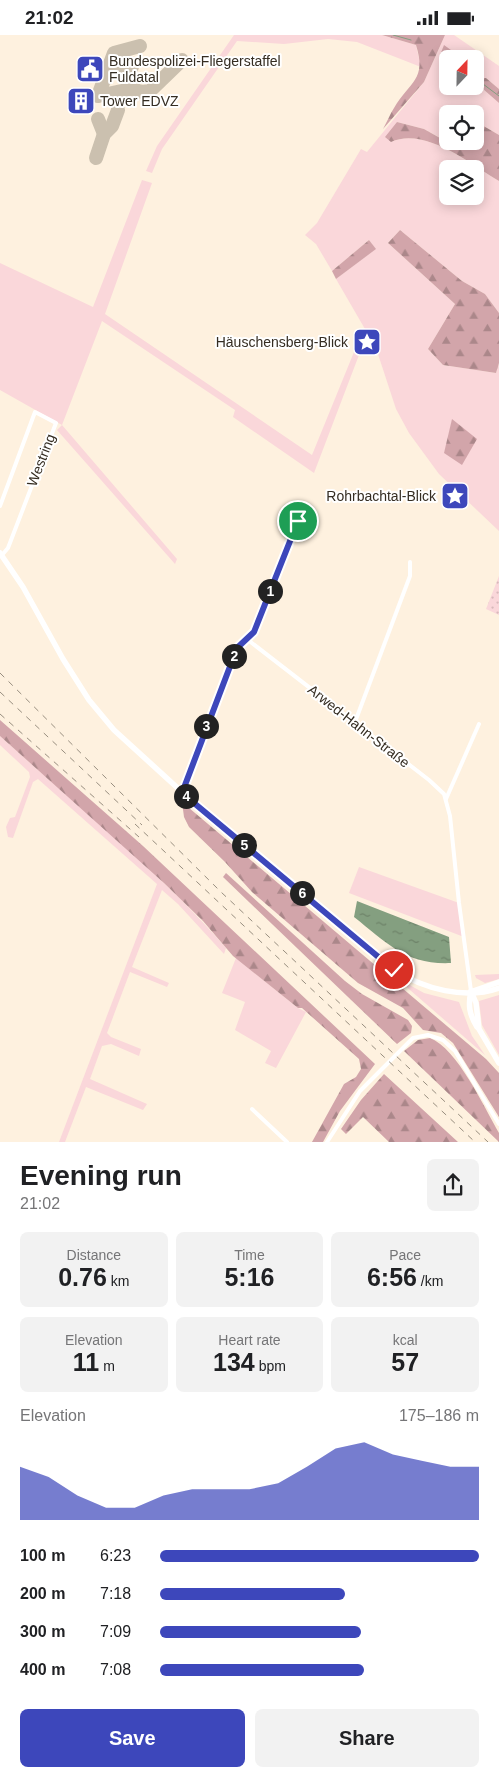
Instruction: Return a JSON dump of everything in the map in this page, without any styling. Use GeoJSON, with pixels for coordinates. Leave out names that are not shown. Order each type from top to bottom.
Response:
{"type":"FeatureCollection","features":[{"type":"Feature","properties":{"kind":"main road"},"geometry":{"type":"LineString","coordinates":[[1,554],[23,587],[63,659],[89,700],[135,751],[182,793],[394,970],[417,983],[439,990],[480,993],[499,988]]}},
{"type":"Feature","properties":{"kind":"main road"},"geometry":{"type":"LineString","coordinates":[[471,991],[499,983]]}},
{"type":"Feature","properties":{"kind":"main road"},"geometry":{"type":"LineString","coordinates":[[471,991],[476,1003],[479,1029],[499,1063]]}},
{"type":"Feature","properties":{"kind":"street","name":"Westring"},"geometry":{"type":"LineString","coordinates":[[0,506],[35,412],[56,423],[8,548],[1,554]]}},
{"type":"Feature","properties":{"kind":"street"},"geometry":{"type":"LineString","coordinates":[[182,793],[237,648],[248,640],[254,632],[298,521],[307,521]]}},
{"type":"Feature","properties":{"kind":"street"},"geometry":{"type":"LineString","coordinates":[[355,723],[410,576],[410,562]]}},
{"type":"Feature","properties":{"kind":"street","name":"Arwed-Hahn-Straße"},"geometry":{"type":"LineString","coordinates":[[248,640],[439,788],[446,799]]}},
{"type":"Feature","properties":{"kind":"street"},"geometry":{"type":"LineString","coordinates":[[471,991],[451,824],[446,799],[479,724]]}},
{"type":"Feature","properties":{"kind":"street"},"geometry":{"type":"LineString","coordinates":[[327,1142],[360,1091],[402,1047],[419,1036],[428,1035],[443,1040],[455,1051],[499,1124]]}},
{"type":"Feature","properties":{"kind":"street"},"geometry":{"type":"LineString","coordinates":[[252,1109],[287,1142]]}},
{"type":"Feature","properties":{"kind":"shaded area"},"geometry":{"type":"Polygon","coordinates":[[[234,35],[382,35],[416,45],[421,67],[357,42],[328,39],[284,44],[237,41],[162,149],[152,173],[146,171],[157,146],[234,35]]]}},
{"type":"Feature","properties":{"kind":"shaded area"},"geometry":{"type":"Polygon","coordinates":[[[445,35],[454,35],[476,50],[450,50],[444,46],[442,50],[439,50],[439,95],[484,95],[484,90],[499,103],[499,135],[484,126],[484,105],[439,105],[439,137],[424,129],[397,122],[391,142],[404,138],[418,139],[439,146],[439,150],[449,150],[466,160],[439,160],[439,205],[484,205],[484,172],[499,181],[499,313],[485,294],[462,281],[400,230],[388,243],[455,304],[428,349],[443,365],[496,373],[499,363],[499,531],[439,474],[409,433],[396,409],[376,348],[336,279],[375,249],[369,240],[332,271],[316,244],[305,235],[317,223],[361,149],[367,152],[424,82],[445,35]]]}},
{"type":"Feature","properties":{"kind":"shaded area"},"geometry":{"type":"Polygon","coordinates":[[[484,56],[499,66],[499,89],[484,78],[484,56]]]}},
{"type":"Feature","properties":{"kind":"shaded area"},"geometry":{"type":"Polygon","coordinates":[[[142,180],[152,183],[105,314],[312,455],[354,352],[361,342],[365,347],[359,355],[314,473],[233,417],[235,410],[102,321],[62,425],[0,390],[0,263],[93,307],[142,180]]]}},
{"type":"Feature","properties":{"kind":"shaded area"},"geometry":{"type":"Polygon","coordinates":[[[62,425],[177,559],[175,564],[57,430],[62,425]]]}},
{"type":"Feature","properties":{"kind":"shaded area"},"geometry":{"type":"Polygon","coordinates":[[[499,576],[499,615],[486,609],[499,576]]]}},
{"type":"Feature","properties":{"kind":"shaded area"},"geometry":{"type":"Polygon","coordinates":[[[0,736],[145,865],[200,919],[226,948],[224,954],[178,904],[162,890],[132,967],[169,983],[167,987],[130,972],[107,1033],[111,1037],[141,1049],[139,1056],[111,1044],[102,1046],[90,1079],[147,1104],[143,1110],[86,1087],[65,1142],[59,1142],[157,884],[38,779],[33,782],[13,838],[8,837],[6,827],[10,818],[15,817],[30,777],[29,772],[0,745],[0,736]]]}},
{"type":"Feature","properties":{"kind":"shaded area"},"geometry":{"type":"Polygon","coordinates":[[[359,867],[459,903],[464,937],[349,893],[359,867]]]}},
{"type":"Feature","properties":{"kind":"shaded area"},"geometry":{"type":"Polygon","coordinates":[[[236,958],[298,1008],[306,1012],[276,1068],[265,1063],[271,1051],[235,1030],[245,1002],[222,993],[236,958]]]}},
{"type":"Feature","properties":{"kind":"shaded area"},"geometry":{"type":"Polygon","coordinates":[[[499,974],[499,979],[485,983],[476,978],[475,975],[499,974]]]}},
{"type":"Feature","properties":{"kind":"shaded area"},"geometry":{"type":"Polygon","coordinates":[[[395,977],[424,993],[459,1002],[472,1036],[485,1055],[395,977]]]}},
{"type":"Feature","properties":{"kind":"shaded area"},"geometry":{"type":"Polygon","coordinates":[[[499,995],[499,1055],[482,1025],[479,1001],[499,995]]]}},
{"type":"Feature","properties":{"kind":"green space"},"geometry":{"type":"Polygon","coordinates":[[[382,35],[445,35],[424,82],[383,129],[394,108],[418,73],[419,57],[416,45],[382,35]]]}},
{"type":"Feature","properties":{"kind":"green space"},"geometry":{"type":"Polygon","coordinates":[[[444,45],[451,50],[442,50],[444,45]]]}},
{"type":"Feature","properties":{"kind":"green space"},"geometry":{"type":"Polygon","coordinates":[[[484,78],[499,89],[499,103],[484,90],[484,78]]]}},
{"type":"Feature","properties":{"kind":"green space"},"geometry":{"type":"Polygon","coordinates":[[[397,122],[424,129],[439,137],[439,146],[418,139],[404,138],[391,142],[385,137],[397,122]]]}},
{"type":"Feature","properties":{"kind":"green space"},"geometry":{"type":"Polygon","coordinates":[[[484,126],[499,135],[499,181],[484,172],[484,160],[466,160],[449,150],[484,150],[484,126]]]}},
{"type":"Feature","properties":{"kind":"green space"},"geometry":{"type":"Polygon","coordinates":[[[400,230],[462,281],[485,294],[499,313],[499,363],[496,373],[443,365],[428,349],[455,304],[388,243],[400,230]]]}},
{"type":"Feature","properties":{"kind":"green space"},"geometry":{"type":"Polygon","coordinates":[[[369,240],[376,249],[336,279],[332,271],[369,240]]]}},
{"type":"Feature","properties":{"kind":"green space"},"geometry":{"type":"Polygon","coordinates":[[[452,419],[477,439],[462,465],[444,453],[452,419]]]}},
{"type":"Feature","properties":{"kind":"green space"},"geometry":{"type":"Polygon","coordinates":[[[0,720],[143,846],[375,1064],[340,1111],[323,1142],[312,1142],[344,1084],[356,1077],[361,1069],[359,1059],[302,1008],[298,1008],[233,956],[203,921],[164,883],[0,736],[0,720]]]}},
{"type":"Feature","properties":{"kind":"green space"},"geometry":{"type":"Polygon","coordinates":[[[182,802],[486,1059],[499,1073],[499,1117],[453,1043],[441,1033],[423,1030],[403,1008],[358,983],[252,892],[189,827],[184,817],[182,802]]]}},
{"type":"Feature","properties":{"kind":"green space"},"geometry":{"type":"Polygon","coordinates":[[[226,873],[345,981],[362,994],[408,1020],[412,1026],[411,1033],[397,1044],[223,877],[226,873]]]}},
{"type":"Feature","properties":{"kind":"green space"},"geometry":{"type":"Polygon","coordinates":[[[430,1038],[450,1053],[469,1079],[499,1133],[499,1142],[404,1051],[418,1040],[430,1038]]]}},
{"type":"Feature","properties":{"kind":"green space"},"geometry":{"type":"Polygon","coordinates":[[[384,1074],[458,1142],[389,1142],[363,1117],[346,1134],[341,1129],[361,1100],[384,1074]]]}},
{"type":"Feature","properties":{"kind":"water"},"geometry":{"type":"Polygon","coordinates":[[[357,901],[449,937],[451,963],[435,963],[422,960],[398,951],[387,944],[354,917],[357,901]]]}},
{"type":"Feature","properties":{"kind":"waterway"},"geometry":{"type":"LineString","coordinates":[[393,35],[411,40]]}},
{"type":"Feature","properties":{"kind":"waterway"},"geometry":{"type":"LineString","coordinates":[[484,85],[499,96]]}},
{"type":"Feature","properties":{"kind":"taxiway"},"geometry":{"type":"LineString","coordinates":[[98,96],[114,53],[140,46]]}},
{"type":"Feature","properties":{"kind":"taxiway"},"geometry":{"type":"LineString","coordinates":[[98,96],[131,89],[142,92],[150,91],[182,60]]}},
{"type":"Feature","properties":{"kind":"taxiway"},"geometry":{"type":"LineString","coordinates":[[105,75],[132,67]]}},
{"type":"Feature","properties":{"kind":"taxiway"},"geometry":{"type":"LineString","coordinates":[[96,158],[104,134],[112,126],[118,110]]}},
{"type":"Feature","properties":{"kind":"taxiway"},"geometry":{"type":"LineString","coordinates":[[98,119],[104,134]]}},
{"type":"Feature","properties":{"kind":"railway"},"geometry":{"type":"LineString","coordinates":[[0,673],[221,892],[488,1142]]}},
{"type":"Feature","properties":{"kind":"railway"},"geometry":{"type":"LineString","coordinates":[[0,692],[142,825]]}},
{"type":"Feature","properties":{"kind":"railway"},"geometry":{"type":"LineString","coordinates":[[0,714],[139,837]]}},
{"type":"Feature","properties":{"kind":"railway"},"geometry":{"type":"LineString","coordinates":[[135,824],[475,1142]]}},
{"type":"Feature","properties":{"kind":"place","name":"Bundespolizei-Fliegerstaffel Fuldatal"},"geometry":{"type":"Point","coordinates":[90,69]}},
{"type":"Feature","properties":{"kind":"place","name":"Tower EDVZ"},"geometry":{"type":"Point","coordinates":[81,101]}},
{"type":"Feature","properties":{"kind":"place","name":"Häuschensberg-Blick"},"geometry":{"type":"Point","coordinates":[367,342]}},
{"type":"Feature","properties":{"kind":"place","name":"Rohrbachtal-Blick"},"geometry":{"type":"Point","coordinates":[455,496]}},
{"type":"Feature","properties":{"kind":"route"},"geometry":{"type":"LineString","coordinates":[[298,521],[254,632],[248,640],[237,648],[187,774],[182,793],[394,970]]}}]}
